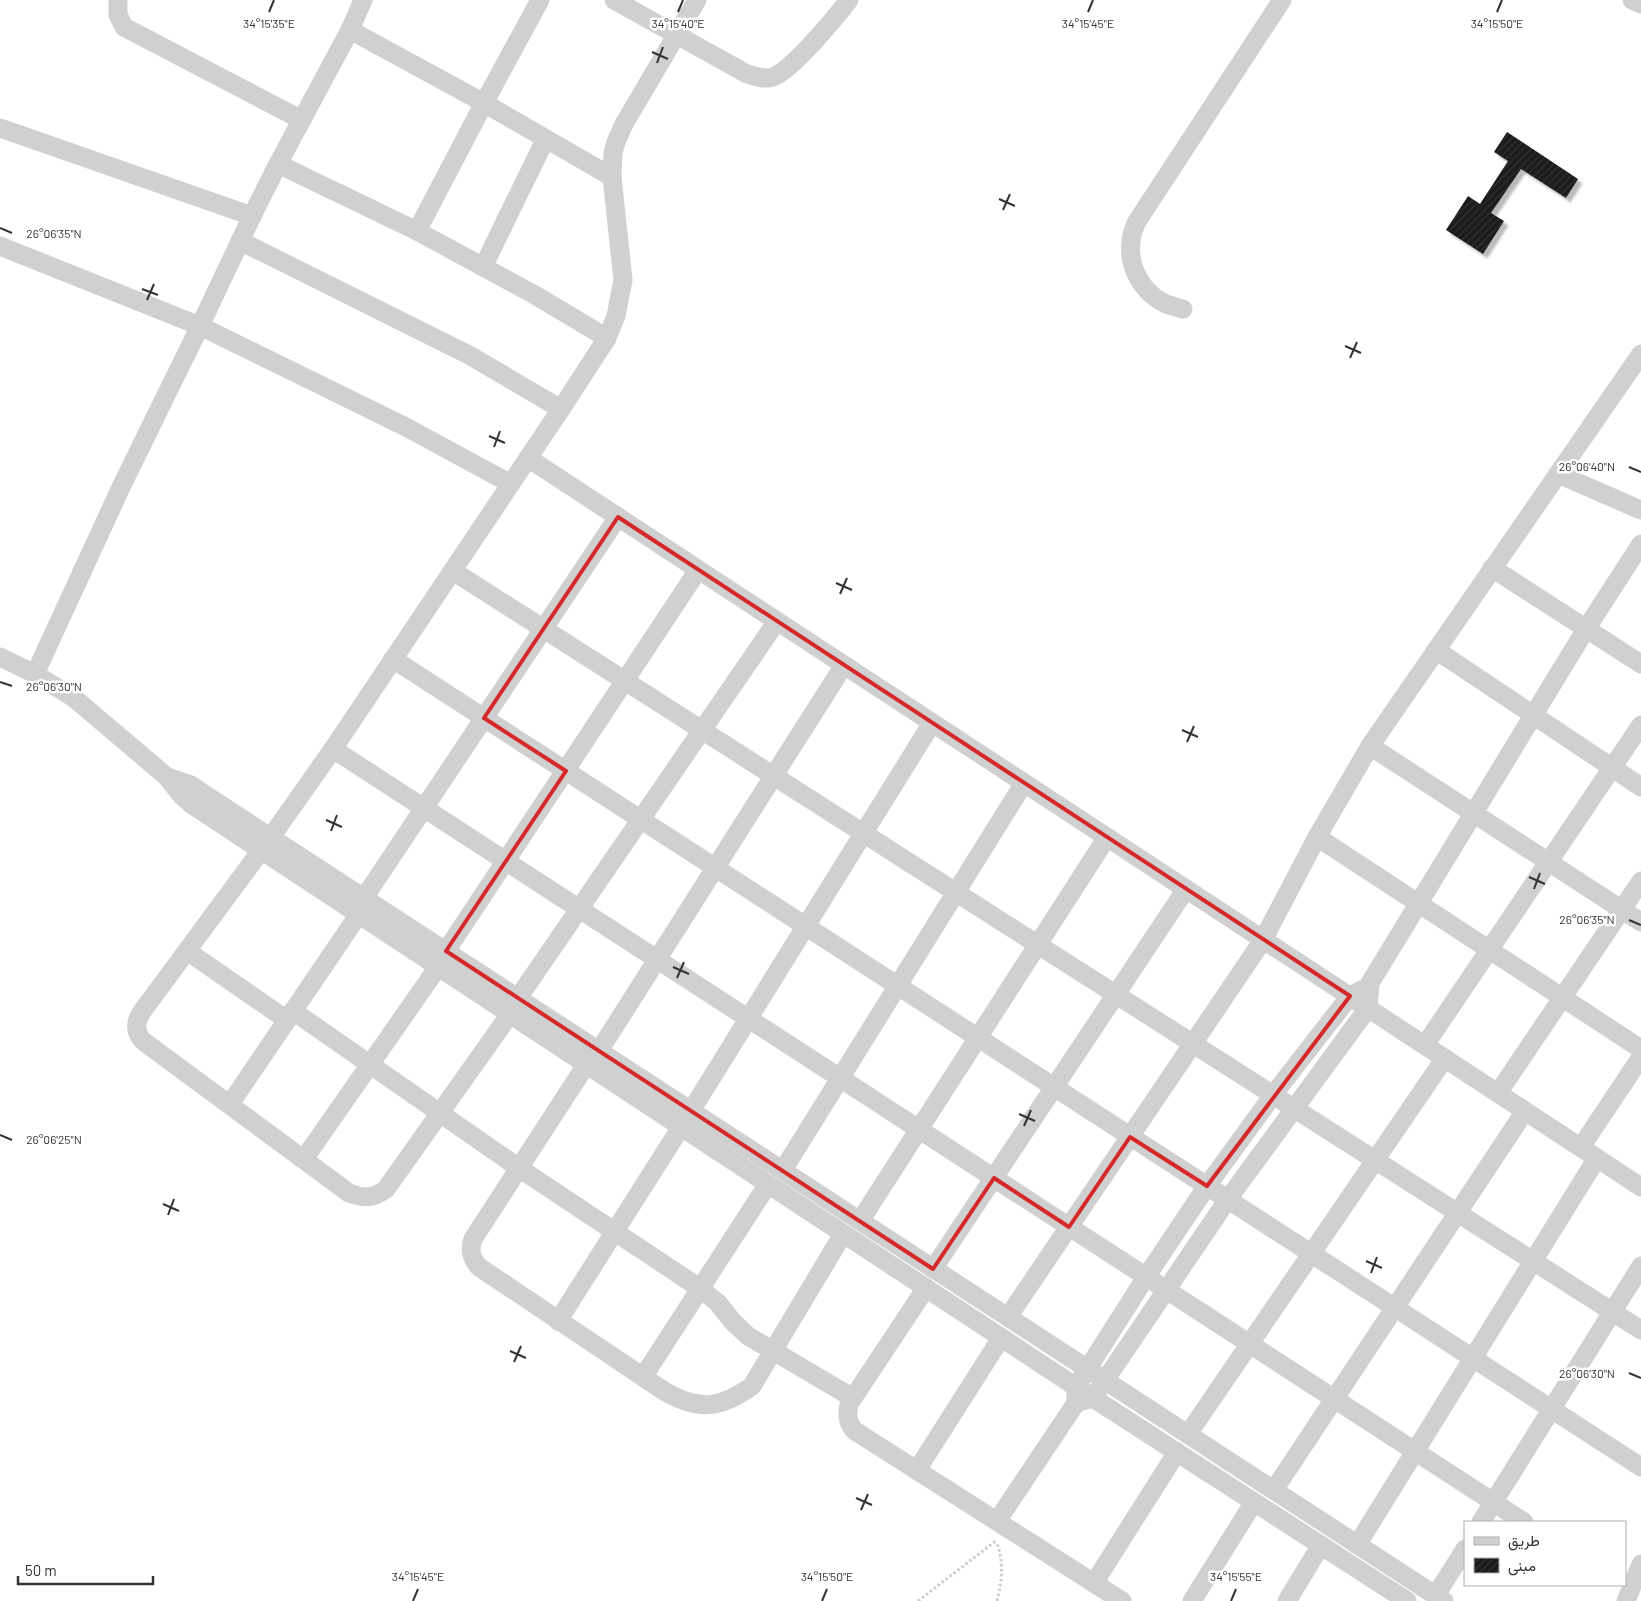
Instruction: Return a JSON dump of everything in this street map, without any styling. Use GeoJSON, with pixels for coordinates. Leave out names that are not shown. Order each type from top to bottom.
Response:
{"type":"FeatureCollection","features":[{"type":"Feature","properties":{"kind":"street"},"geometry":{"type":"LineString","coordinates":[[118,0],[118,14],[124,27],[302,120]]}},
{"type":"Feature","properties":{"kind":"street"},"geometry":{"type":"LineString","coordinates":[[35,674],[122,485],[252,216],[364,0]]}},
{"type":"Feature","properties":{"kind":"street"},"geometry":{"type":"LineString","coordinates":[[417,231],[540,0]]}},
{"type":"Feature","properties":{"kind":"street"},"geometry":{"type":"LineString","coordinates":[[614,0],[747,74],[762,78],[774,77],[791,64],[835,18],[849,0]]}},
{"type":"Feature","properties":{"kind":"street"},"geometry":{"type":"LineString","coordinates":[[696,0],[624,124],[613,153],[612,177],[623,280],[616,316],[607,338],[333,748],[266,844],[141,1013],[136,1024],[143,1040],[349,1193],[359,1197],[378,1195],[386,1189],[440,1113],[776,621]]}},
{"type":"Feature","properties":{"kind":"street"},"geometry":{"type":"LineString","coordinates":[[1183,309],[1165,303],[1149,293],[1137,278],[1131,260],[1131,241],[1136,223],[1282,0]]}},
{"type":"Feature","properties":{"kind":"street"},"geometry":{"type":"LineString","coordinates":[[1632,0],[1641,4]]}},
{"type":"Feature","properties":{"kind":"street"},"geometry":{"type":"LineString","coordinates":[[350,30],[484,103],[545,140],[612,177]]}},
{"type":"Feature","properties":{"kind":"street"},"geometry":{"type":"LineString","coordinates":[[0,128],[252,216]]}},
{"type":"Feature","properties":{"kind":"street"},"geometry":{"type":"LineString","coordinates":[[483,267],[545,140]]}},
{"type":"Feature","properties":{"kind":"street"},"geometry":{"type":"LineString","coordinates":[[278,164],[417,231],[535,295],[607,338]]}},
{"type":"Feature","properties":{"kind":"street"},"geometry":{"type":"LineString","coordinates":[[240,241],[469,355],[561,409]]}},
{"type":"Feature","properties":{"kind":"street"},"geometry":{"type":"LineString","coordinates":[[0,246],[200,326],[406,427],[511,484]]}},
{"type":"Feature","properties":{"kind":"street"},"geometry":{"type":"LineString","coordinates":[[1008,1317],[1264,940],[1317,837],[1370,746],[1492,568],[1639,362]]}},
{"type":"Feature","properties":{"kind":"street"},"geometry":{"type":"LineString","coordinates":[[528,458],[1641,1187]]}},
{"type":"Feature","properties":{"kind":"street"},"geometry":{"type":"LineString","coordinates":[[1558,474],[1641,510]]}},
{"type":"Feature","properties":{"kind":"street"},"geometry":{"type":"LineString","coordinates":[[230,1104],[618,517]]}},
{"type":"Feature","properties":{"kind":"street"},"geometry":{"type":"LineString","coordinates":[[1001,1531],[1082,1396],[1087,1369],[1146,1277],[1207,1186],[1273,1095],[1350,996],[1370,983],[1586,629],[1641,544]]}},
{"type":"Feature","properties":{"kind":"street"},"geometry":{"type":"LineString","coordinates":[[1492,568],[1641,664]]}},
{"type":"Feature","properties":{"kind":"street"},"geometry":{"type":"LineString","coordinates":[[304,1160],[442,959],[698,570]]}},
{"type":"Feature","properties":{"kind":"street"},"geometry":{"type":"LineString","coordinates":[[452,571],[1641,1330]]}},
{"type":"Feature","properties":{"kind":"street"},"geometry":{"type":"LineString","coordinates":[[1436,650],[1641,787]]}},
{"type":"Feature","properties":{"kind":"street"},"geometry":{"type":"LineString","coordinates":[[0,657],[35,674],[74,698],[167,776],[191,785],[202,792],[266,844],[514,1006],[599,1051],[1440,1598],[1464,1551]]}},
{"type":"Feature","properties":{"kind":"street"},"geometry":{"type":"LineString","coordinates":[[393,659],[1641,1467]]}},
{"type":"Feature","properties":{"kind":"street"},"geometry":{"type":"LineString","coordinates":[[599,1051],[844,665]]}},
{"type":"Feature","properties":{"kind":"street"},"geometry":{"type":"LineString","coordinates":[[558,1321],[692,1111],[932,723]]}},
{"type":"Feature","properties":{"kind":"street"},"geometry":{"type":"LineString","coordinates":[[1425,1045],[1641,725]]}},
{"type":"Feature","properties":{"kind":"street"},"geometry":{"type":"LineString","coordinates":[[1370,746],[1641,922]]}},
{"type":"Feature","properties":{"kind":"street"},"geometry":{"type":"LineString","coordinates":[[333,748],[1522,1521]]}},
{"type":"Feature","properties":{"kind":"street"},"geometry":{"type":"LineString","coordinates":[[782,1170],[1024,783]]}},
{"type":"Feature","properties":{"kind":"street"},"geometry":{"type":"LineString","coordinates":[[860,1221],[1107,837]]}},
{"type":"Feature","properties":{"kind":"street"},"geometry":{"type":"LineString","coordinates":[[1317,837],[1641,1050]]}},
{"type":"Feature","properties":{"kind":"street"},"geometry":{"type":"LineString","coordinates":[[1498,1094],[1641,882]]}},
{"type":"Feature","properties":{"kind":"street"},"geometry":{"type":"LineString","coordinates":[[934,1269],[1186,889]]}},
{"type":"Feature","properties":{"kind":"street"},"geometry":{"type":"LineString","coordinates":[[187,951],[370,1064],[519,1168],[701,1289],[718,1303],[733,1322],[748,1336],[853,1398]]}},
{"type":"Feature","properties":{"kind":"street"},"geometry":{"type":"LineString","coordinates":[[1082,1396],[1105,1380],[1165,1290],[1293,1108],[1368,1008],[1370,983]]}},
{"type":"Feature","properties":{"kind":"street"},"geometry":{"type":"LineString","coordinates":[[514,1006],[586,1065],[1001,1338],[1082,1396],[1176,1452],[1321,1545],[1402,1600]]}},
{"type":"Feature","properties":{"kind":"street"},"geometry":{"type":"LineString","coordinates":[[1581,1147],[1641,1056]]}},
{"type":"Feature","properties":{"kind":"street"},"geometry":{"type":"LineString","coordinates":[[1188,1434],[1445,1058]]}},
{"type":"Feature","properties":{"kind":"street"},"geometry":{"type":"LineString","coordinates":[[586,1065],[473,1239],[470,1246],[471,1254],[479,1267],[643,1377],[680,1401],[699,1405],[718,1404],[736,1397],[752,1386],[843,1234]]}},
{"type":"Feature","properties":{"kind":"street"},"geometry":{"type":"LineString","coordinates":[[1274,1490],[1526,1111]]}},
{"type":"Feature","properties":{"kind":"street"},"geometry":{"type":"LineString","coordinates":[[1357,1544],[1597,1158]]}},
{"type":"Feature","properties":{"kind":"street"},"geometry":{"type":"LineString","coordinates":[[643,1377],[768,1184]]}},
{"type":"Feature","properties":{"kind":"street"},"geometry":{"type":"LineString","coordinates":[[1482,1521],[1641,1266]]}},
{"type":"Feature","properties":{"kind":"street"},"geometry":{"type":"LineString","coordinates":[[926,1288],[849,1404],[847,1412],[850,1427],[917,1470],[1001,1531],[1094,1583],[1122,1601]]}},
{"type":"Feature","properties":{"kind":"street"},"geometry":{"type":"LineString","coordinates":[[917,1470],[1001,1338]]}},
{"type":"Feature","properties":{"kind":"street"},"geometry":{"type":"LineString","coordinates":[[1094,1583],[1176,1452]]}},
{"type":"Feature","properties":{"kind":"street"},"geometry":{"type":"LineString","coordinates":[[1192,1601],[1254,1502]]}},
{"type":"Feature","properties":{"kind":"street"},"geometry":{"type":"LineString","coordinates":[[1287,1601],[1321,1545]]}},
{"type":"Feature","properties":{"kind":"street"},"geometry":{"type":"LineString","coordinates":[[1629,1593],[1641,1564]]}},
{"type":"Feature","properties":{"kind":"path"},"geometry":{"type":"LineString","coordinates":[[918,1601],[1001,1531]]}},
{"type":"Feature","properties":{"kind":"path"},"geometry":{"type":"LineString","coordinates":[[997,1601],[1002,1571],[1001,1531]]}},
{"type":"Feature","properties":{"kind":"highlighted area"},"geometry":{"type":"Polygon","coordinates":[[[618,517],[1350,996],[1207,1186],[1130,1137],[1069,1227],[994,1178],[933,1269],[446,951],[566,771],[484,718],[618,517]]]}},
{"type":"Feature","properties":{"kind":"building"},"geometry":{"type":"Polygon","coordinates":[[[1507,132],[1578,179],[1566,198],[1521,169],[1491,213],[1504,221],[1483,254],[1446,230],[1468,196],[1480,204],[1508,161],[1494,152],[1507,132]]]}}]}
